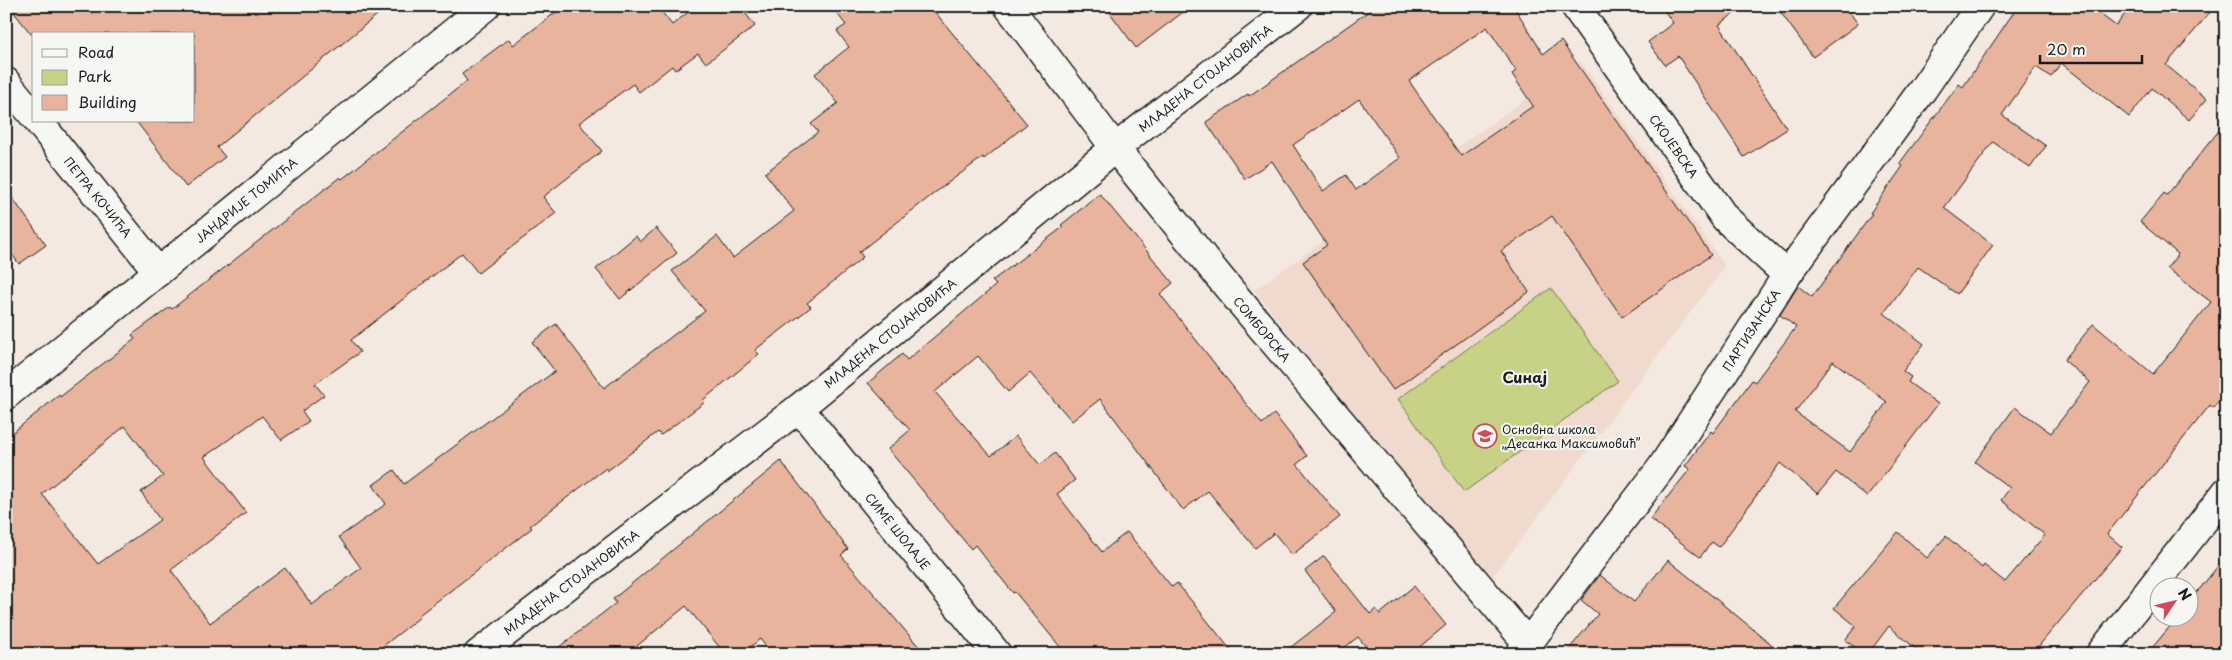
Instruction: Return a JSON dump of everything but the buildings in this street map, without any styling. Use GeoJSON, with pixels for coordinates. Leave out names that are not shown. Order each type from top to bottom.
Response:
{"type":"FeatureCollection","features":[{"type":"Feature","properties":{"kind":"street","name":"СОМБОРСКА"},"geometry":{"type":"LineString","coordinates":[[1008,6],[1115,148],[1524,649]]}},
{"type":"Feature","properties":{"kind":"street","name":"МЛАДЕНА СТОЈАНОВИЋА"},"geometry":{"type":"LineString","coordinates":[[478,654],[799,408],[1115,148],[1298,6]]}},
{"type":"Feature","properties":{"kind":"street","name":"СКОЈЕВСКА"},"geometry":{"type":"LineString","coordinates":[[1575,6],[1725,218],[1787,275]]}},
{"type":"Feature","properties":{"kind":"street","name":"ПАРТИЗАНСКА"},"geometry":{"type":"LineString","coordinates":[[1524,649],[1662,467],[1787,275],[1923,89],[1980,6]]}},
{"type":"Feature","properties":{"kind":"street","name":"ЈАНДРИЈЕ ТОМИЋА"},"geometry":{"type":"LineString","coordinates":[[6,394],[158,272],[478,9]]}},
{"type":"Feature","properties":{"kind":"street"},"geometry":{"type":"LineString","coordinates":[[6,82],[32,114]]}},
{"type":"Feature","properties":{"kind":"street","name":"ПЕТРА КОЧИЋА"},"geometry":{"type":"LineString","coordinates":[[39,122],[158,272]]}},
{"type":"Feature","properties":{"kind":"street","name":"СИМЕ ШОЛАЈЕ"},"geometry":{"type":"LineString","coordinates":[[799,408],[997,654]]}},
{"type":"Feature","properties":{"kind":"street"},"geometry":{"type":"LineString","coordinates":[[2100,654],[2226,492]]}},
{"type":"Feature","properties":{"kind":"shaded area","name":"Основна школа „Десанка Максимовић”"},"geometry":{"type":"Polygon","coordinates":[[[1580,61],[1725,266],[1489,582],[1254,290],[1580,61]]]}},
{"type":"Feature","properties":{"kind":"green space"},"geometry":{"type":"Polygon","coordinates":[[[1551,288],[1618,381],[1464,492],[1398,399],[1551,288]]]}},
{"type":"Feature","properties":{"kind":"place","name":"Основна школа „Десанка Максимовић”"},"geometry":{"type":"Point","coordinates":[1485,436]}},
{"type":"Feature","properties":{"kind":"district","name":"Синај"},"geometry":{"type":"Point","coordinates":[1525,376]}}]}
